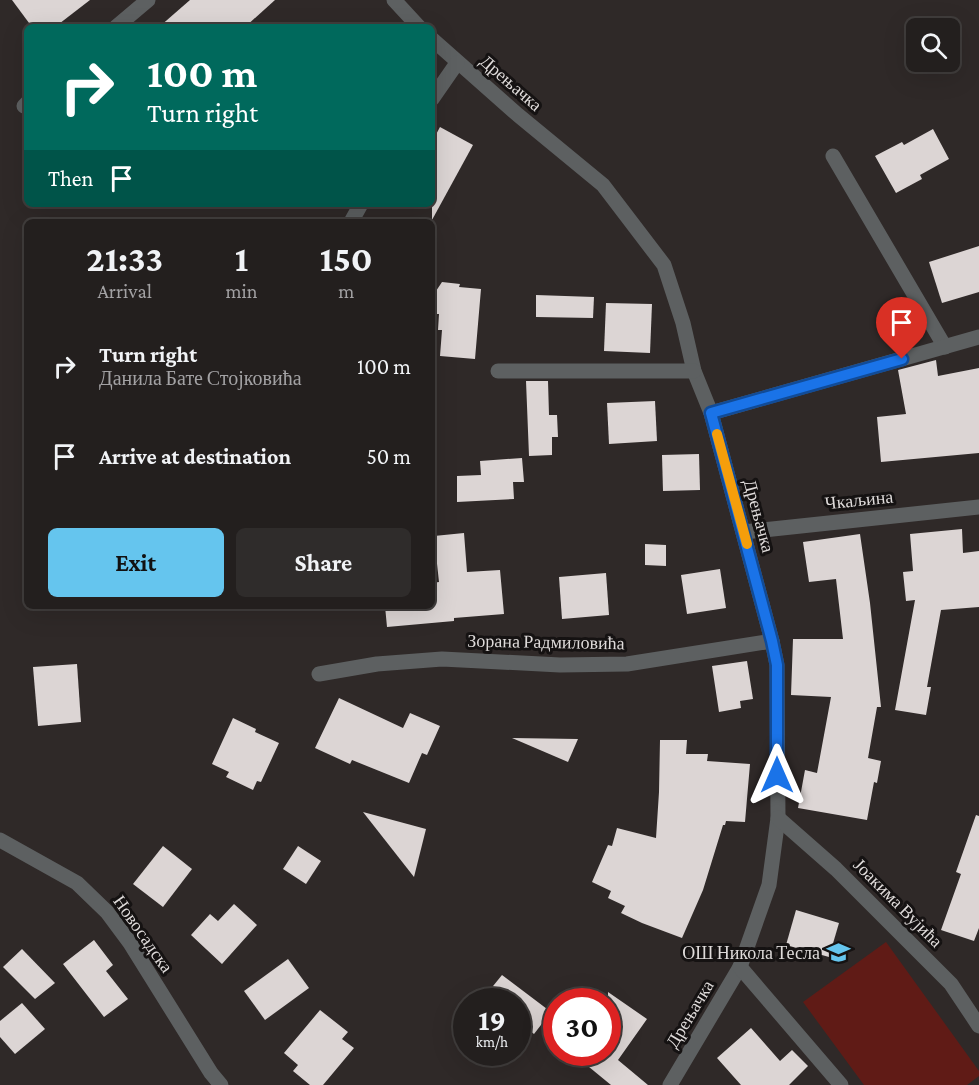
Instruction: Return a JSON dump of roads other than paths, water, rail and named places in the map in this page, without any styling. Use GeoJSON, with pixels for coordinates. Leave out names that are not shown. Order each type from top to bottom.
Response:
{"type":"FeatureCollection","features":[{"type":"Feature","properties":{"kind":"street"},"geometry":{"type":"LineString","coordinates":[[120,24],[148,0]]}},
{"type":"Feature","properties":{"kind":"street"},"geometry":{"type":"LineString","coordinates":[[394,0],[416,24]]}},
{"type":"Feature","properties":{"kind":"street","name":"Дрењачка"},"geometry":{"type":"LineString","coordinates":[[435,42],[603,185],[664,265],[694,371],[711,413],[772,641],[777,665],[778,818],[769,885],[740,967],[670,1085]]}},
{"type":"Feature","properties":{"kind":"street"},"geometry":{"type":"LineString","coordinates":[[435,95],[458,63]]}},
{"type":"Feature","properties":{"kind":"street"},"geometry":{"type":"LineString","coordinates":[[833,156],[945,346]]}},
{"type":"Feature","properties":{"kind":"street"},"geometry":{"type":"LineString","coordinates":[[711,413],[979,337]]}},
{"type":"Feature","properties":{"kind":"street"},"geometry":{"type":"LineString","coordinates":[[498,371],[694,371]]}},
{"type":"Feature","properties":{"kind":"street","name":"Чкаљина"},"geometry":{"type":"LineString","coordinates":[[744,532],[979,507]]}},
{"type":"Feature","properties":{"kind":"street","name":"Зорана Радмиловића"},"geometry":{"type":"LineString","coordinates":[[320,674],[377,664],[442,659],[560,665],[627,664],[772,641]]}},
{"type":"Feature","properties":{"kind":"street","name":"Јоакима Вујића"},"geometry":{"type":"LineString","coordinates":[[778,818],[836,869],[951,984],[979,1026]]}},
{"type":"Feature","properties":{"kind":"street","name":"Новосадска"},"geometry":{"type":"LineString","coordinates":[[0,840],[77,883],[107,912],[130,943],[220,1085]]}},
{"type":"Feature","properties":{"kind":"street"},"geometry":{"type":"LineString","coordinates":[[740,967],[841,1085]]}},
{"type":"Feature","properties":{"kind":"place","name":"ОШ Никола Тесла"},"geometry":{"type":"Point","coordinates":[838,953]}}]}
